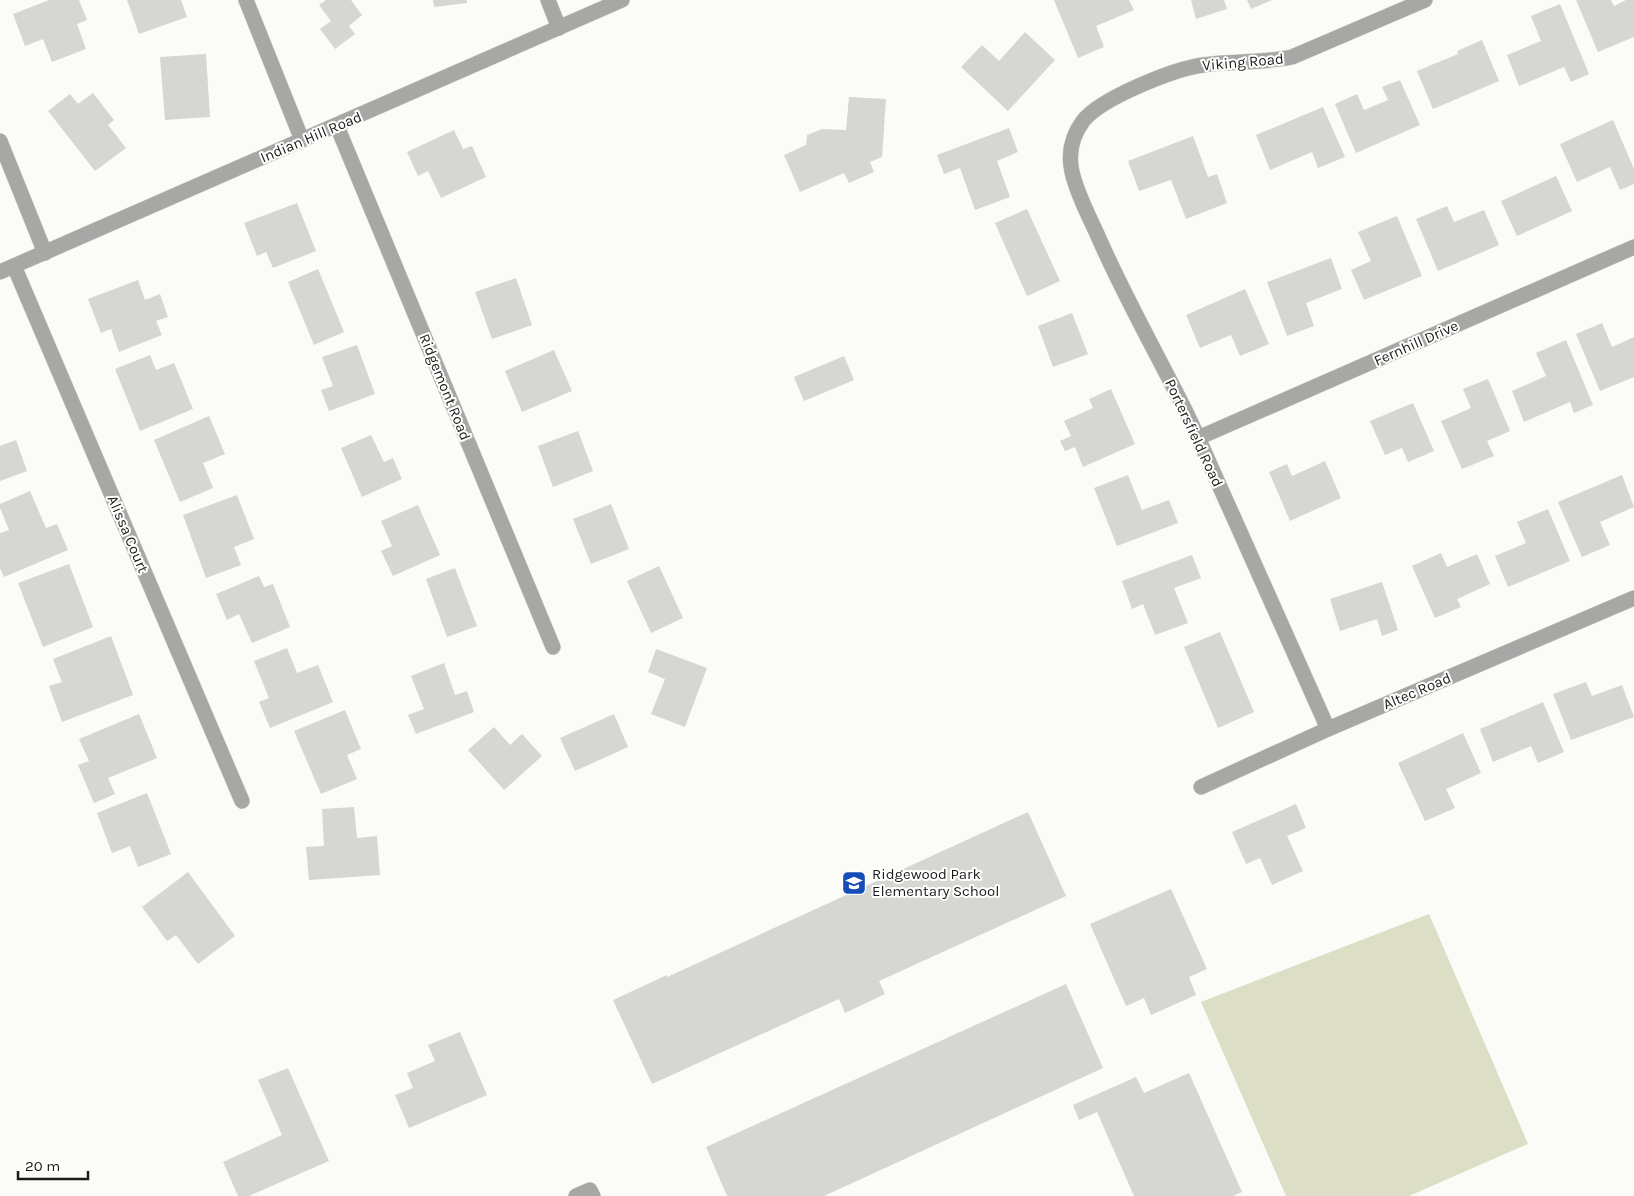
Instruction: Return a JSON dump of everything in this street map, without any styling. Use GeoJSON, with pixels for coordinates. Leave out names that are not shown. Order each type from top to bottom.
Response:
{"type":"FeatureCollection","features":[{"type":"Feature","properties":{"kind":"street"},"geometry":{"type":"LineString","coordinates":[[246,0],[302,140]]}},
{"type":"Feature","properties":{"kind":"street"},"geometry":{"type":"LineString","coordinates":[[548,0],[559,28]]}},
{"type":"Feature","properties":{"kind":"street","name":"Indian Hill Road"},"geometry":{"type":"LineString","coordinates":[[7,269],[622,0]]}},
{"type":"Feature","properties":{"kind":"street","name":"Viking Road"},"geometry":{"type":"LineString","coordinates":[[1074,137],[1082,123],[1102,104],[1184,68],[1292,58],[1425,0]]}},
{"type":"Feature","properties":{"kind":"street","name":"Ridgemont Road"},"geometry":{"type":"LineString","coordinates":[[337,126],[552,647]]}},
{"type":"Feature","properties":{"kind":"street","name":"Portersfield Road"},"geometry":{"type":"LineString","coordinates":[[1074,137],[1070,150],[1072,171],[1078,192],[1110,263],[1198,438],[1328,729]]}},
{"type":"Feature","properties":{"kind":"street"},"geometry":{"type":"LineString","coordinates":[[0,140],[45,253]]}},
{"type":"Feature","properties":{"kind":"street","name":"Fernhill Drive"},"geometry":{"type":"LineString","coordinates":[[1198,438],[1634,247]]}},
{"type":"Feature","properties":{"kind":"street","name":"Alissa Court"},"geometry":{"type":"LineString","coordinates":[[7,269],[242,801]]}},
{"type":"Feature","properties":{"kind":"street","name":"Altec Road"},"geometry":{"type":"LineString","coordinates":[[1200,787],[1328,729],[1634,598]]}},
{"type":"Feature","properties":{"kind":"green space"},"geometry":{"type":"Polygon","coordinates":[[[1429,914],[1528,1144],[1409,1196],[1286,1196],[1201,1002],[1429,914]]]}},
{"type":"Feature","properties":{"kind":"building"},"geometry":{"type":"Polygon","coordinates":[[[49,0],[79,0],[87,20],[77,24],[86,49],[52,62],[43,39],[25,46],[13,14],[49,0]]]}},
{"type":"Feature","properties":{"kind":"building"},"geometry":{"type":"Polygon","coordinates":[[[127,0],[181,0],[187,17],[139,34],[127,0]]]}},
{"type":"Feature","properties":{"kind":"building"},"geometry":{"type":"Polygon","coordinates":[[[326,0],[351,0],[362,15],[349,26],[355,34],[335,49],[320,29],[331,21],[319,5],[326,0]]]}},
{"type":"Feature","properties":{"kind":"building"},"geometry":{"type":"Polygon","coordinates":[[[433,0],[467,0],[467,3],[434,7],[433,0]]]}},
{"type":"Feature","properties":{"kind":"building"},"geometry":{"type":"Polygon","coordinates":[[[1054,0],[1129,0],[1134,10],[1096,26],[1104,47],[1078,58],[1054,0]]]}},
{"type":"Feature","properties":{"kind":"building"},"geometry":{"type":"Polygon","coordinates":[[[1191,0],[1224,0],[1227,9],[1196,19],[1191,0]]]}},
{"type":"Feature","properties":{"kind":"building"},"geometry":{"type":"Polygon","coordinates":[[[1247,0],[1272,0],[1251,9],[1247,0]]]}},
{"type":"Feature","properties":{"kind":"building"},"geometry":{"type":"Polygon","coordinates":[[[1576,0],[1611,0],[1614,6],[1626,0],[1634,0],[1634,37],[1598,52],[1576,0]]]}},
{"type":"Feature","properties":{"kind":"building"},"geometry":{"type":"Polygon","coordinates":[[[1560,4],[1589,74],[1571,82],[1564,67],[1519,86],[1507,55],[1541,41],[1531,16],[1560,4]]]}},
{"type":"Feature","properties":{"kind":"building"},"geometry":{"type":"Polygon","coordinates":[[[1025,32],[1055,60],[1008,111],[961,67],[982,45],[999,61],[1025,32]]]}},
{"type":"Feature","properties":{"kind":"building"},"geometry":{"type":"Polygon","coordinates":[[[1482,40],[1499,81],[1433,109],[1417,71],[1458,54],[1457,51],[1482,40]]]}},
{"type":"Feature","properties":{"kind":"building"},"geometry":{"type":"Polygon","coordinates":[[[206,54],[210,117],[165,120],[160,57],[206,54]]]}},
{"type":"Feature","properties":{"kind":"building"},"geometry":{"type":"Polygon","coordinates":[[[1400,80],[1420,125],[1356,153],[1335,104],[1357,94],[1364,110],[1388,100],[1382,87],[1400,80]]]}},
{"type":"Feature","properties":{"kind":"building"},"geometry":{"type":"Polygon","coordinates":[[[93,93],[114,120],[108,125],[126,148],[95,171],[48,111],[70,94],[78,104],[93,93]]]}},
{"type":"Feature","properties":{"kind":"building"},"geometry":{"type":"Polygon","coordinates":[[[849,97],[886,99],[882,157],[870,162],[874,172],[849,183],[844,173],[800,192],[784,155],[806,145],[807,135],[822,129],[846,130],[849,97]]]}},
{"type":"Feature","properties":{"kind":"building"},"geometry":{"type":"Polygon","coordinates":[[[1323,107],[1345,157],[1318,168],[1312,152],[1270,170],[1256,135],[1323,107]]]}},
{"type":"Feature","properties":{"kind":"building"},"geometry":{"type":"Polygon","coordinates":[[[1613,120],[1634,169],[1634,184],[1620,190],[1610,167],[1577,182],[1560,144],[1613,120]]]}},
{"type":"Feature","properties":{"kind":"building"},"geometry":{"type":"Polygon","coordinates":[[[1009,128],[1018,152],[997,161],[1010,197],[975,210],[960,168],[944,174],[937,155],[1009,128]]]}},
{"type":"Feature","properties":{"kind":"building"},"geometry":{"type":"Polygon","coordinates":[[[454,130],[463,149],[472,146],[486,177],[441,198],[428,171],[418,176],[407,152],[454,130]]]}},
{"type":"Feature","properties":{"kind":"building"},"geometry":{"type":"Polygon","coordinates":[[[1193,136],[1208,177],[1217,174],[1227,203],[1186,219],[1171,180],[1139,191],[1128,161],[1193,136]]]}},
{"type":"Feature","properties":{"kind":"building"},"geometry":{"type":"Polygon","coordinates":[[[1556,176],[1572,211],[1517,236],[1501,201],[1556,176]]]}},
{"type":"Feature","properties":{"kind":"building"},"geometry":{"type":"Polygon","coordinates":[[[297,203],[316,251],[273,268],[266,252],[257,256],[244,223],[297,203]]]}},
{"type":"Feature","properties":{"kind":"building"},"geometry":{"type":"Polygon","coordinates":[[[1447,206],[1454,222],[1484,210],[1499,245],[1438,271],[1416,219],[1447,206]]]}},
{"type":"Feature","properties":{"kind":"building"},"geometry":{"type":"Polygon","coordinates":[[[1027,209],[1060,281],[1027,296],[995,223],[1027,209]]]}},
{"type":"Feature","properties":{"kind":"building"},"geometry":{"type":"Polygon","coordinates":[[[1397,216],[1422,276],[1364,300],[1351,270],[1371,261],[1358,232],[1397,216]]]}},
{"type":"Feature","properties":{"kind":"building"},"geometry":{"type":"Polygon","coordinates":[[[1331,258],[1342,289],[1306,303],[1314,326],[1287,336],[1267,282],[1331,258]]]}},
{"type":"Feature","properties":{"kind":"building"},"geometry":{"type":"Polygon","coordinates":[[[318,269],[344,332],[314,345],[288,282],[318,269]]]}},
{"type":"Feature","properties":{"kind":"building"},"geometry":{"type":"Polygon","coordinates":[[[516,278],[532,325],[492,339],[475,292],[516,278]]]}},
{"type":"Feature","properties":{"kind":"building"},"geometry":{"type":"Polygon","coordinates":[[[138,280],[145,300],[160,294],[168,317],[156,321],[162,335],[119,352],[111,329],[101,333],[88,299],[138,280]]]}},
{"type":"Feature","properties":{"kind":"building"},"geometry":{"type":"Polygon","coordinates":[[[1245,289],[1269,344],[1240,356],[1231,335],[1200,348],[1186,315],[1245,289]]]}},
{"type":"Feature","properties":{"kind":"building"},"geometry":{"type":"Polygon","coordinates":[[[1072,313],[1088,354],[1053,367],[1038,326],[1072,313]]]}},
{"type":"Feature","properties":{"kind":"building"},"geometry":{"type":"Polygon","coordinates":[[[1602,323],[1612,347],[1634,337],[1634,377],[1600,391],[1576,334],[1602,323]]]}},
{"type":"Feature","properties":{"kind":"building"},"geometry":{"type":"Polygon","coordinates":[[[1566,340],[1593,405],[1574,413],[1570,402],[1524,422],[1512,391],[1546,376],[1536,353],[1566,340]]]}},
{"type":"Feature","properties":{"kind":"building"},"geometry":{"type":"Polygon","coordinates":[[[357,345],[375,394],[329,411],[321,390],[333,386],[322,357],[357,345]]]}},
{"type":"Feature","properties":{"kind":"building"},"geometry":{"type":"Polygon","coordinates":[[[554,350],[572,391],[522,412],[505,371],[554,350]]]}},
{"type":"Feature","properties":{"kind":"building"},"geometry":{"type":"Polygon","coordinates":[[[150,355],[156,370],[174,363],[193,409],[140,431],[115,369],[150,355]]]}},
{"type":"Feature","properties":{"kind":"building"},"geometry":{"type":"Polygon","coordinates":[[[844,356],[854,380],[804,401],[794,377],[844,356]]]}},
{"type":"Feature","properties":{"kind":"building"},"geometry":{"type":"Polygon","coordinates":[[[1488,379],[1510,431],[1487,441],[1494,456],[1462,469],[1441,421],[1471,408],[1463,389],[1488,379]]]}},
{"type":"Feature","properties":{"kind":"building"},"geometry":{"type":"Polygon","coordinates":[[[1111,389],[1135,444],[1083,467],[1075,447],[1065,451],[1060,441],[1071,436],[1064,421],[1093,408],[1089,399],[1111,389]]]}},
{"type":"Feature","properties":{"kind":"building"},"geometry":{"type":"Polygon","coordinates":[[[1413,403],[1434,451],[1408,462],[1402,448],[1385,455],[1370,421],[1413,403]]]}},
{"type":"Feature","properties":{"kind":"building"},"geometry":{"type":"Polygon","coordinates":[[[209,416],[225,454],[203,463],[213,488],[180,502],[154,440],[209,416]]]}},
{"type":"Feature","properties":{"kind":"building"},"geometry":{"type":"Polygon","coordinates":[[[578,431],[593,471],[553,487],[538,446],[578,431]]]}},
{"type":"Feature","properties":{"kind":"building"},"geometry":{"type":"Polygon","coordinates":[[[371,435],[384,462],[393,458],[402,479],[362,497],[341,448],[371,435]]]}},
{"type":"Feature","properties":{"kind":"building"},"geometry":{"type":"Polygon","coordinates":[[[16,440],[27,471],[0,481],[0,446],[16,440]]]}},
{"type":"Feature","properties":{"kind":"building"},"geometry":{"type":"Polygon","coordinates":[[[1325,461],[1341,498],[1290,521],[1269,472],[1287,464],[1292,476],[1325,461]]]}},
{"type":"Feature","properties":{"kind":"building"},"geometry":{"type":"Polygon","coordinates":[[[1128,475],[1142,510],[1169,500],[1178,523],[1117,546],[1094,488],[1128,475]]]}},
{"type":"Feature","properties":{"kind":"building"},"geometry":{"type":"Polygon","coordinates":[[[1622,475],[1634,507],[1600,522],[1610,545],[1582,557],[1558,502],[1622,475]]]}},
{"type":"Feature","properties":{"kind":"building"},"geometry":{"type":"Polygon","coordinates":[[[30,491],[46,528],[57,524],[68,550],[4,577],[0,568],[0,533],[9,530],[0,504],[30,491]]]}},
{"type":"Feature","properties":{"kind":"building"},"geometry":{"type":"Polygon","coordinates":[[[237,495],[254,539],[234,547],[241,565],[206,578],[183,515],[237,495]]]}},
{"type":"Feature","properties":{"kind":"building"},"geometry":{"type":"Polygon","coordinates":[[[611,504],[629,549],[591,564],[573,519],[611,504]]]}},
{"type":"Feature","properties":{"kind":"building"},"geometry":{"type":"Polygon","coordinates":[[[418,505],[440,555],[393,576],[381,551],[392,546],[381,521],[418,505]]]}},
{"type":"Feature","properties":{"kind":"building"},"geometry":{"type":"Polygon","coordinates":[[[1548,509],[1570,561],[1508,587],[1495,556],[1526,543],[1517,522],[1548,509]]]}},
{"type":"Feature","properties":{"kind":"building"},"geometry":{"type":"Polygon","coordinates":[[[1441,553],[1447,567],[1477,554],[1490,584],[1457,599],[1461,607],[1435,618],[1412,566],[1441,553]]]}},
{"type":"Feature","properties":{"kind":"building"},"geometry":{"type":"Polygon","coordinates":[[[1192,555],[1201,578],[1174,588],[1188,623],[1155,635],[1143,604],[1132,609],[1122,581],[1192,555]]]}},
{"type":"Feature","properties":{"kind":"building"},"geometry":{"type":"Polygon","coordinates":[[[69,564],[93,627],[43,647],[18,583],[69,564]]]}},
{"type":"Feature","properties":{"kind":"building"},"geometry":{"type":"Polygon","coordinates":[[[659,566],[683,618],[651,633],[627,581],[659,566]]]}},
{"type":"Feature","properties":{"kind":"building"},"geometry":{"type":"Polygon","coordinates":[[[455,568],[477,626],[447,637],[426,579],[455,568]]]}},
{"type":"Feature","properties":{"kind":"building"},"geometry":{"type":"Polygon","coordinates":[[[259,576],[264,587],[273,584],[290,627],[252,643],[239,614],[227,620],[216,594],[259,576]]]}},
{"type":"Feature","properties":{"kind":"building"},"geometry":{"type":"Polygon","coordinates":[[[1382,582],[1398,630],[1382,636],[1377,619],[1340,631],[1330,599],[1382,582]]]}},
{"type":"Feature","properties":{"kind":"building"},"geometry":{"type":"Polygon","coordinates":[[[1220,632],[1254,712],[1218,728],[1184,647],[1220,632]]]}},
{"type":"Feature","properties":{"kind":"building"},"geometry":{"type":"Polygon","coordinates":[[[111,636],[133,695],[62,722],[49,686],[62,682],[53,659],[111,636]]]}},
{"type":"Feature","properties":{"kind":"building"},"geometry":{"type":"Polygon","coordinates":[[[287,648],[297,673],[318,665],[333,702],[270,728],[259,702],[269,698],[254,661],[287,648]]]}},
{"type":"Feature","properties":{"kind":"building"},"geometry":{"type":"Polygon","coordinates":[[[656,649],[707,668],[685,727],[651,714],[665,679],[648,672],[656,649]]]}},
{"type":"Feature","properties":{"kind":"building"},"geometry":{"type":"Polygon","coordinates":[[[444,663],[455,695],[467,691],[474,712],[416,734],[408,715],[424,709],[411,676],[444,663]]]}},
{"type":"Feature","properties":{"kind":"building"},"geometry":{"type":"Polygon","coordinates":[[[1586,682],[1592,696],[1622,685],[1634,717],[1571,740],[1553,694],[1586,682]]]}},
{"type":"Feature","properties":{"kind":"building"},"geometry":{"type":"Polygon","coordinates":[[[1543,702],[1564,752],[1538,763],[1531,746],[1493,762],[1480,729],[1543,702]]]}},
{"type":"Feature","properties":{"kind":"building"},"geometry":{"type":"Polygon","coordinates":[[[345,710],[361,749],[347,755],[357,779],[321,794],[294,731],[345,710]]]}},
{"type":"Feature","properties":{"kind":"building"},"geometry":{"type":"Polygon","coordinates":[[[139,714],[157,758],[108,778],[115,794],[94,803],[78,765],[89,761],[79,739],[139,714]]]}},
{"type":"Feature","properties":{"kind":"building"},"geometry":{"type":"Polygon","coordinates":[[[614,714],[628,747],[575,771],[560,738],[614,714]]]}},
{"type":"Feature","properties":{"kind":"building"},"geometry":{"type":"Polygon","coordinates":[[[494,727],[510,745],[522,734],[542,756],[504,790],[468,750],[494,727]]]}},
{"type":"Feature","properties":{"kind":"building"},"geometry":{"type":"Polygon","coordinates":[[[1463,733],[1481,773],[1446,789],[1455,808],[1425,821],[1398,763],[1463,733]]]}},
{"type":"Feature","properties":{"kind":"building"},"geometry":{"type":"Polygon","coordinates":[[[147,793],[171,854],[138,867],[130,846],[112,853],[97,813],[147,793]]]}},
{"type":"Feature","properties":{"kind":"building"},"geometry":{"type":"Polygon","coordinates":[[[1296,804],[1306,828],[1287,836],[1303,871],[1272,885],[1260,858],[1246,864],[1232,832],[1296,804]]]}},
{"type":"Feature","properties":{"kind":"building"},"geometry":{"type":"Polygon","coordinates":[[[354,807],[357,838],[377,836],[380,875],[309,880],[306,847],[324,846],[322,809],[354,807]]]}},
{"type":"Feature","properties":{"kind":"building"},"geometry":{"type":"Polygon","coordinates":[[[1028,812],[1066,896],[879,981],[885,994],[845,1013],[839,999],[652,1084],[613,1000],[1028,812]]]}},
{"type":"Feature","properties":{"kind":"building"},"geometry":{"type":"Polygon","coordinates":[[[188,872],[235,936],[198,964],[176,935],[167,941],[142,907],[188,872]]]}},
{"type":"Feature","properties":{"kind":"building"},"geometry":{"type":"Polygon","coordinates":[[[1171,889],[1207,969],[1189,977],[1196,995],[1151,1015],[1144,998],[1126,1006],[1090,924],[1171,889]]]}},
{"type":"Feature","properties":{"kind":"building"},"geometry":{"type":"Polygon","coordinates":[[[1066,984],[1103,1068],[824,1196],[727,1196],[706,1147],[1066,984]]]}},
{"type":"Feature","properties":{"kind":"building"},"geometry":{"type":"Polygon","coordinates":[[[460,1032],[487,1095],[409,1128],[395,1095],[413,1088],[407,1073],[435,1061],[428,1045],[460,1032]]]}},
{"type":"Feature","properties":{"kind":"building"},"geometry":{"type":"Polygon","coordinates":[[[288,1068],[329,1161],[249,1196],[238,1196],[223,1162],[282,1135],[258,1080],[288,1068]]]}},
{"type":"Feature","properties":{"kind":"building"},"geometry":{"type":"Polygon","coordinates":[[[1189,1073],[1242,1192],[1233,1196],[1134,1196],[1097,1112],[1079,1120],[1073,1105],[1136,1077],[1144,1093],[1189,1073]]]}},
{"type":"Feature","properties":{"kind":"place","name":"Ridgewood Park Elementary School"},"geometry":{"type":"Point","coordinates":[854,883]}}]}
